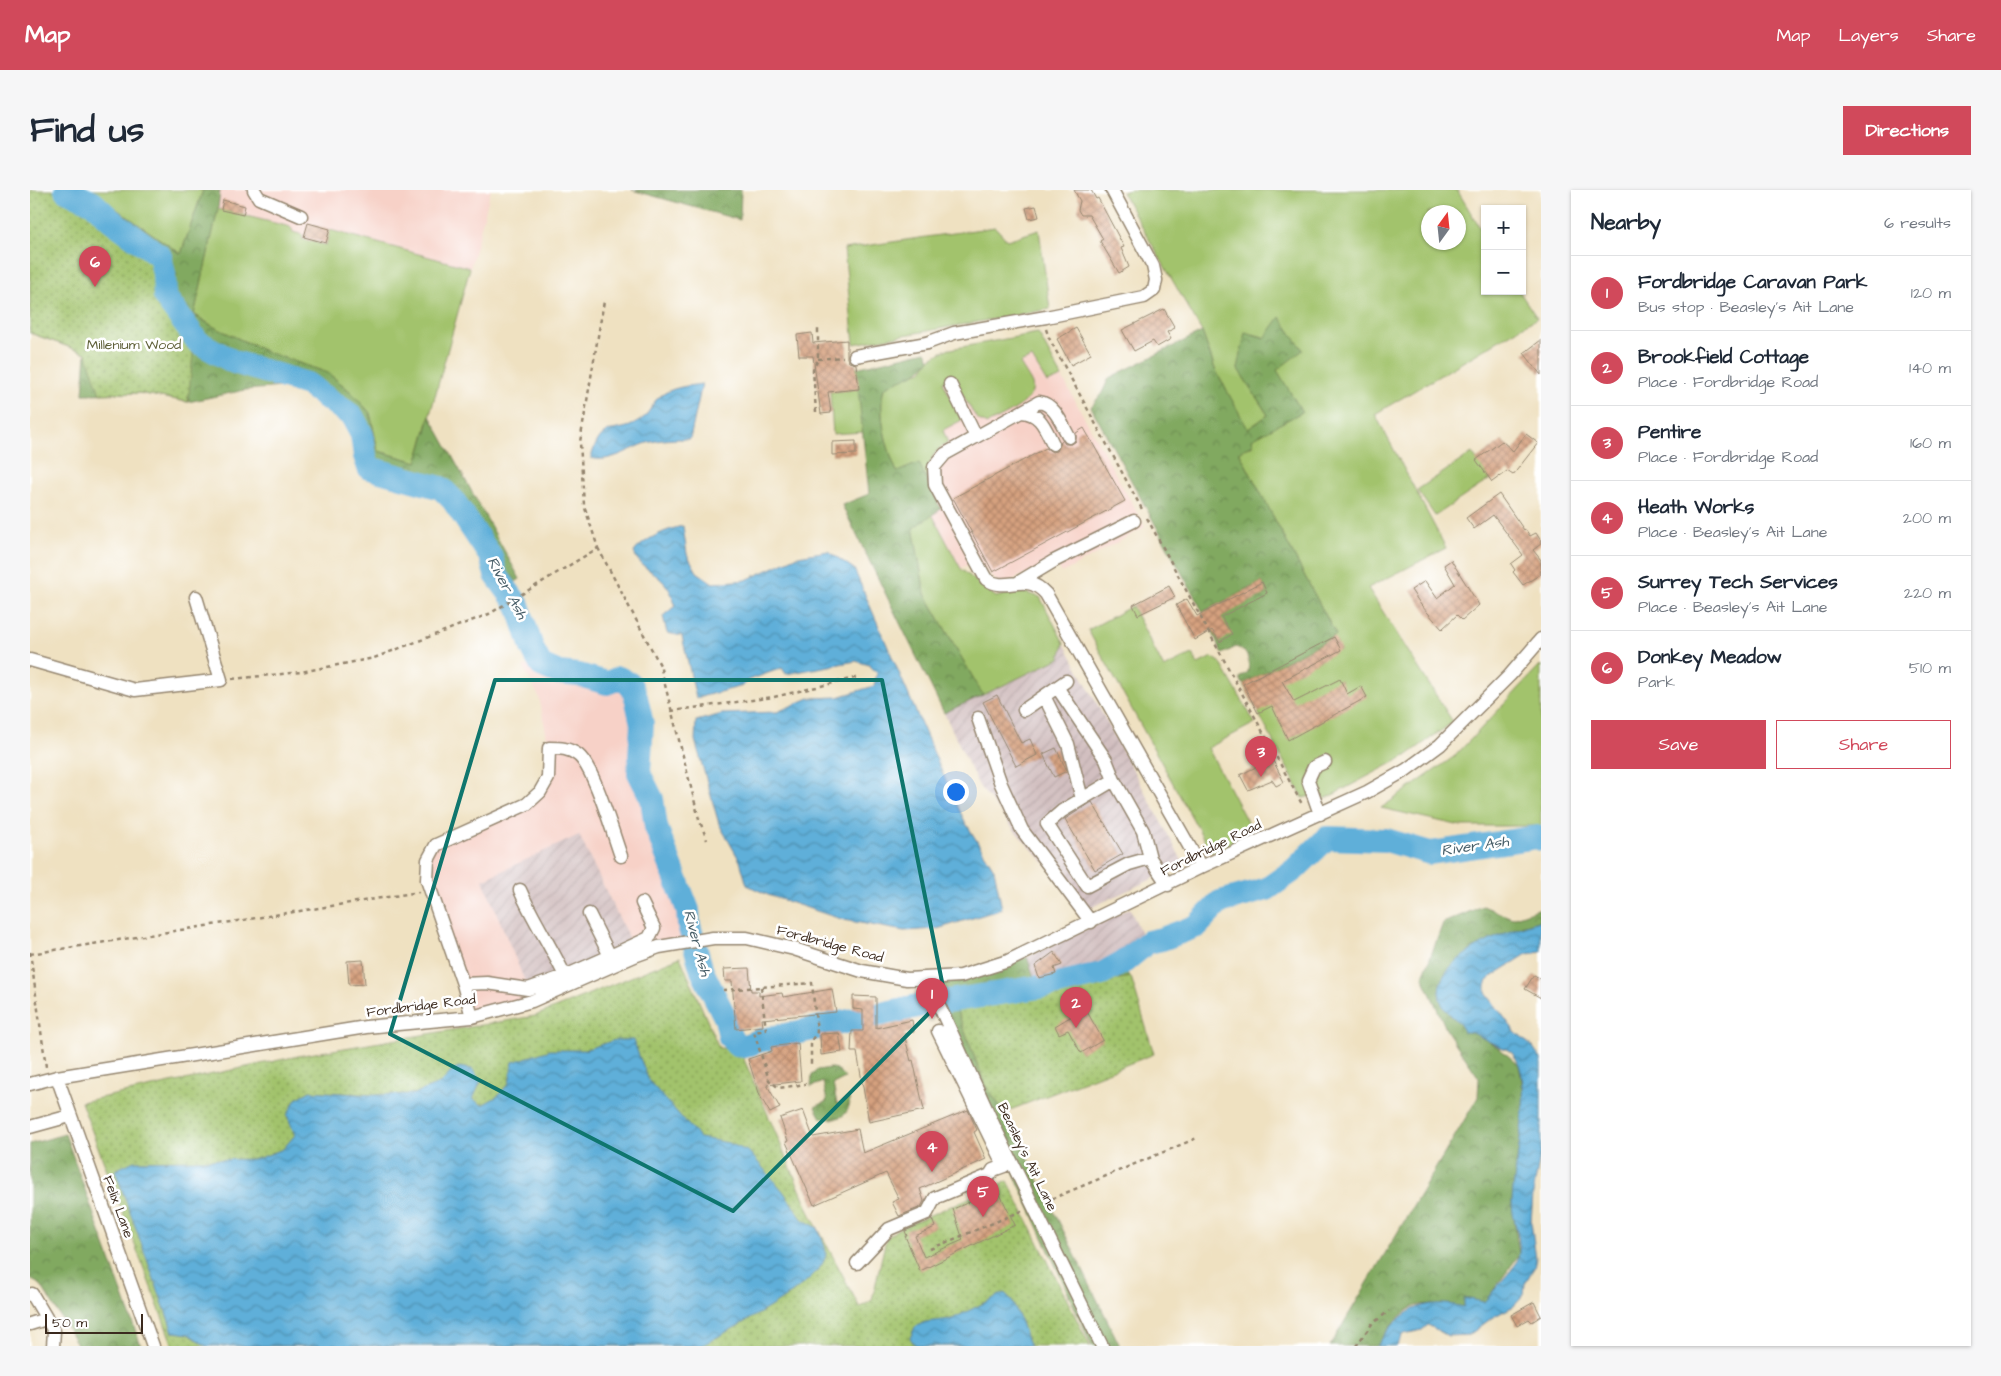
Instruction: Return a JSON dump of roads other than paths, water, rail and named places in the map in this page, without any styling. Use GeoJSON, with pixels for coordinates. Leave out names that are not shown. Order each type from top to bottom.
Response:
{"type":"FeatureCollection","features":[{"type":"Feature","properties":{"kind":"street"},"geometry":{"type":"LineString","coordinates":[[254,190],[259,198],[301,216]]}},
{"type":"Feature","properties":{"kind":"street"},"geometry":{"type":"LineString","coordinates":[[855,356],[927,343],[954,333],[1144,297],[1154,290],[1156,280],[1153,266],[1112,190]]}},
{"type":"Feature","properties":{"kind":"street"},"geometry":{"type":"LineString","coordinates":[[950,384],[976,436]]}},
{"type":"Feature","properties":{"kind":"street"},"geometry":{"type":"LineString","coordinates":[[1069,437],[1052,409],[1045,403],[1039,402],[976,436],[938,460],[933,476],[935,485],[986,579],[1001,585],[1019,582],[1034,584],[1046,594],[1201,867]]}},
{"type":"Feature","properties":{"kind":"street"},"geometry":{"type":"LineString","coordinates":[[1021,412],[1031,413],[1039,418],[1053,444]]}},
{"type":"Feature","properties":{"kind":"street"},"geometry":{"type":"LineString","coordinates":[[1019,582],[1054,560],[1134,521]]}},
{"type":"Feature","properties":{"kind":"street"},"geometry":{"type":"LineString","coordinates":[[30,660],[136,690],[221,680],[196,597]]}},
{"type":"Feature","properties":{"kind":"street","name":"Fordbridge Road"},"geometry":{"type":"LineString","coordinates":[[30,1084],[53,1078],[366,1027],[472,1017],[532,1001],[613,960],[681,942],[713,938],[747,938],[794,949],[862,971],[907,979],[961,976],[1000,964],[1091,922],[1201,867],[1375,788],[1406,770],[1440,745],[1510,675],[1541,639]]}},
{"type":"Feature","properties":{"kind":"street"},"geometry":{"type":"LineString","coordinates":[[1024,710],[1061,684],[1106,760],[1114,780],[1143,831],[1150,858],[1168,885]]}},
{"type":"Feature","properties":{"kind":"street"},"geometry":{"type":"LineString","coordinates":[[1044,696],[1068,744],[1082,799]]}},
{"type":"Feature","properties":{"kind":"street"},"geometry":{"type":"LineString","coordinates":[[978,718],[1001,784],[1022,830],[1091,922]]}},
{"type":"Feature","properties":{"kind":"street"},"geometry":{"type":"LineString","coordinates":[[472,1017],[463,984],[427,880],[428,860],[436,845],[527,804],[540,792],[548,778],[548,748],[566,748],[579,755],[589,770],[621,856]]}},
{"type":"Feature","properties":{"kind":"street"},"geometry":{"type":"LineString","coordinates":[[1315,816],[1308,780],[1314,767],[1325,762]]}},
{"type":"Feature","properties":{"kind":"street"},"geometry":{"type":"LineString","coordinates":[[1114,780],[1062,811],[1047,824],[1087,886],[1129,864],[1150,858]]}},
{"type":"Feature","properties":{"kind":"street"},"geometry":{"type":"LineString","coordinates":[[520,890],[534,921],[543,931],[565,976]]}},
{"type":"Feature","properties":{"kind":"street"},"geometry":{"type":"LineString","coordinates":[[463,984],[488,983],[528,989],[613,960],[649,938],[654,928],[642,904]]}},
{"type":"Feature","properties":{"kind":"street"},"geometry":{"type":"LineString","coordinates":[[589,914],[613,960]]}},
{"type":"Feature","properties":{"kind":"street","name":"Beasley's Ait Lane"},"geometry":{"type":"LineString","coordinates":[[927,979],[1033,1206],[1102,1346]]}},
{"type":"Feature","properties":{"kind":"street"},"geometry":{"type":"LineString","coordinates":[[858,1263],[889,1229],[927,1213],[935,1198],[1004,1166],[938,1031]]}},
{"type":"Feature","properties":{"kind":"street","name":"Felix Lane"},"geometry":{"type":"LineString","coordinates":[[53,1078],[70,1116],[153,1346]]}},
{"type":"Feature","properties":{"kind":"street"},"geometry":{"type":"LineString","coordinates":[[30,1127],[70,1116]]}},
{"type":"Feature","properties":{"kind":"street"},"geometry":{"type":"LineString","coordinates":[[30,1295],[32,1294],[54,1331],[53,1346]]}},
{"type":"Feature","properties":{"kind":"street"},"geometry":{"type":"LineString","coordinates":[[30,1324],[46,1319]]}},
{"type":"Feature","properties":{"kind":"water"},"geometry":{"type":"Polygon","coordinates":[[[702,384],[690,439],[653,442],[605,459],[591,458],[600,437],[612,430],[625,427],[642,419],[656,400],[663,394],[679,388],[702,384]]]}},
{"type":"Feature","properties":{"kind":"water"},"geometry":{"type":"Polygon","coordinates":[[[683,526],[687,554],[697,572],[713,583],[746,580],[798,556],[828,551],[854,569],[964,820],[994,869],[1002,909],[937,929],[904,931],[844,920],[768,895],[747,885],[740,861],[719,824],[695,740],[696,721],[722,714],[777,712],[809,698],[838,697],[874,686],[877,673],[869,665],[856,661],[786,674],[782,668],[749,680],[743,686],[696,698],[682,636],[667,633],[663,616],[675,606],[672,595],[661,580],[642,565],[634,552],[638,547],[656,535],[683,526]]]}},
{"type":"Feature","properties":{"kind":"water"},"geometry":{"type":"Polygon","coordinates":[[[1541,920],[1541,952],[1527,954],[1486,982],[1486,993],[1516,1033],[1533,1047],[1541,1059],[1541,1151],[1533,1194],[1531,1222],[1536,1258],[1534,1268],[1525,1283],[1524,1295],[1514,1306],[1493,1317],[1469,1335],[1448,1336],[1428,1325],[1422,1330],[1404,1334],[1397,1346],[1377,1346],[1394,1323],[1413,1309],[1424,1305],[1436,1304],[1464,1307],[1464,1298],[1484,1302],[1517,1262],[1519,1247],[1512,1202],[1522,1124],[1523,1082],[1519,1065],[1510,1051],[1475,1034],[1464,1032],[1459,1023],[1442,1004],[1440,984],[1447,971],[1475,948],[1511,931],[1541,920]]]}},
{"type":"Feature","properties":{"kind":"water"},"geometry":{"type":"Polygon","coordinates":[[[615,1040],[633,1040],[649,1081],[700,1138],[729,1143],[749,1152],[783,1191],[802,1219],[818,1228],[826,1254],[821,1266],[809,1279],[772,1306],[701,1346],[206,1346],[189,1334],[173,1332],[115,1170],[134,1161],[257,1159],[283,1149],[295,1135],[287,1115],[296,1099],[310,1091],[374,1095],[414,1094],[441,1083],[453,1070],[459,1067],[472,1069],[481,1081],[473,1099],[482,1105],[498,1096],[509,1083],[513,1062],[550,1050],[584,1050],[615,1040]]]}},
{"type":"Feature","properties":{"kind":"water"},"geometry":{"type":"Polygon","coordinates":[[[1004,1293],[1016,1309],[1030,1346],[916,1346],[910,1338],[915,1327],[925,1322],[952,1319],[1004,1293]]]}},
{"type":"Feature","properties":{"kind":"waterway","name":"River Ash"},"geometry":{"type":"LineString","coordinates":[[66,190],[93,203],[111,220],[160,256],[164,274],[165,297],[198,342],[234,362],[307,384],[352,416],[362,435],[369,468],[441,488],[453,500],[491,557],[496,575],[518,605],[532,648],[541,665],[559,673],[579,675],[607,683],[619,678],[630,684],[636,697],[642,724],[639,773],[652,799],[656,827],[688,910],[689,925],[702,971],[726,1019],[730,1037],[737,1045],[745,1046],[758,1041],[927,1004]]}},
{"type":"Feature","properties":{"kind":"waterway","name":"River Ash"},"geometry":{"type":"LineString","coordinates":[[948,1001],[1058,984],[1102,974],[1125,961],[1148,942],[1197,926],[1220,902],[1267,889],[1294,870],[1327,838],[1386,840],[1430,853],[1538,837],[1541,839]]}},
{"type":"Feature","properties":{"kind":"place","name":"Donkey Meadow"},"geometry":{"type":"Point","coordinates":[95,287]}},
{"type":"Feature","properties":{"kind":"place","name":"Pentire"},"geometry":{"type":"Point","coordinates":[1261,777]}},
{"type":"Feature","properties":{"kind":"place","name":"Fordbridge Caravan Park"},"geometry":{"type":"Point","coordinates":[932,1019]}},
{"type":"Feature","properties":{"kind":"place","name":"Brookfield Cottage"},"geometry":{"type":"Point","coordinates":[1076,1028]}},
{"type":"Feature","properties":{"kind":"place","name":"Heath Works"},"geometry":{"type":"Point","coordinates":[932,1172]}},
{"type":"Feature","properties":{"kind":"place","name":"Surrey Tech Services"},"geometry":{"type":"Point","coordinates":[983,1217]}},
{"type":"Feature","properties":{"kind":"park label","name":"Millenium Wood"},"geometry":{"type":"Point","coordinates":[134,345]}}]}
